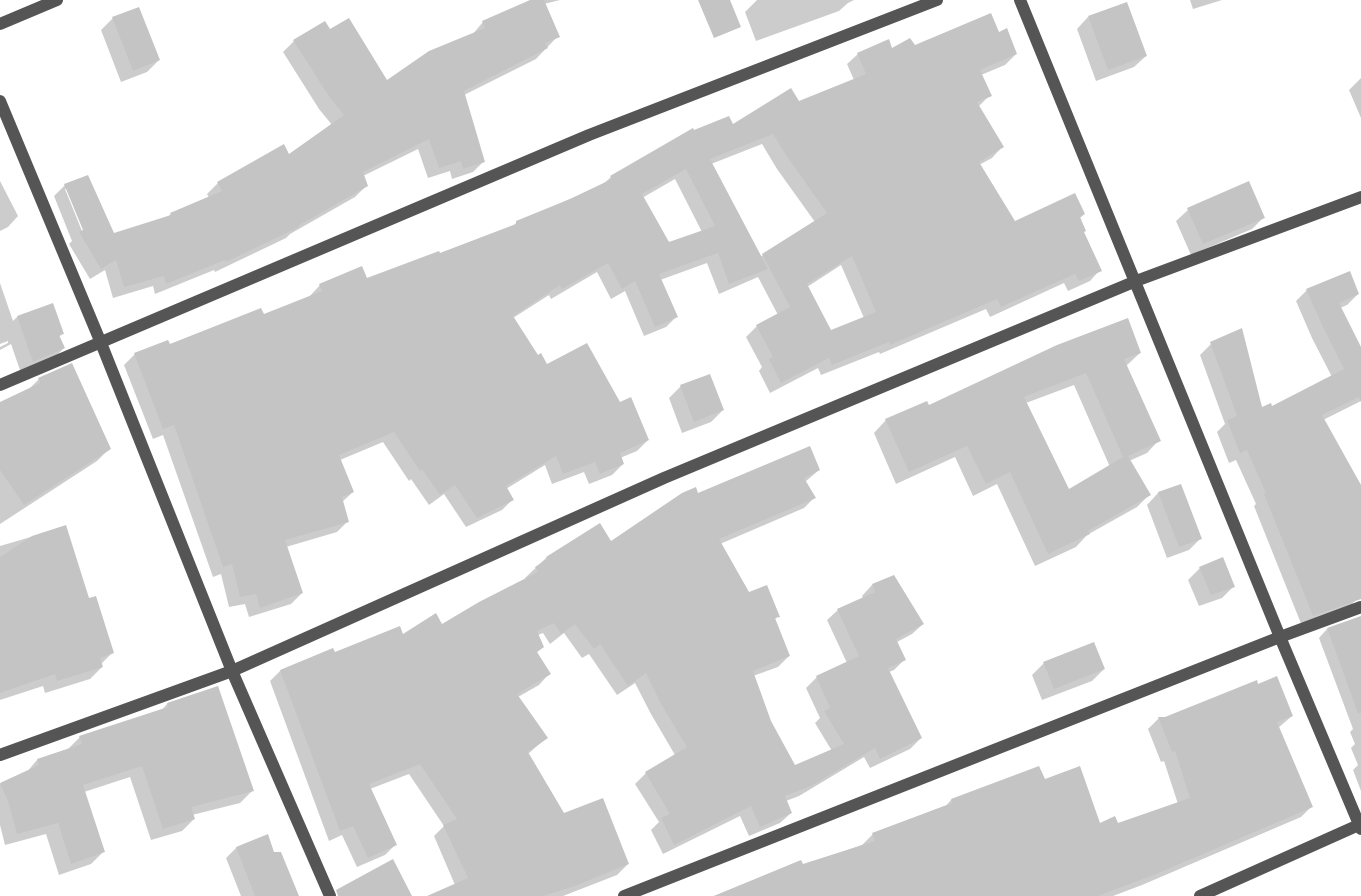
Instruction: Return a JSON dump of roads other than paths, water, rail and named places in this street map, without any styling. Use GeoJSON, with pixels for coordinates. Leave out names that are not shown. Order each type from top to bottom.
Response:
{"type":"FeatureCollection","features":[{"type":"Feature","properties":{"kind":"street"},"geometry":{"type":"LineString","coordinates":[[0,24],[57,0]]}},
{"type":"Feature","properties":{"kind":"street"},"geometry":{"type":"LineString","coordinates":[[0,385],[589,135],[937,0]]}},
{"type":"Feature","properties":{"kind":"street"},"geometry":{"type":"LineString","coordinates":[[1020,0],[1280,637],[1360,826],[1200,896]]}},
{"type":"Feature","properties":{"kind":"street"},"geometry":{"type":"LineString","coordinates":[[0,101],[101,343],[232,671],[330,896]]}},
{"type":"Feature","properties":{"kind":"street"},"geometry":{"type":"LineString","coordinates":[[0,756],[232,671],[664,478],[1136,281],[1361,197]]}},
{"type":"Feature","properties":{"kind":"street"},"geometry":{"type":"LineString","coordinates":[[624,896],[1280,637],[1361,607]]}}]}
